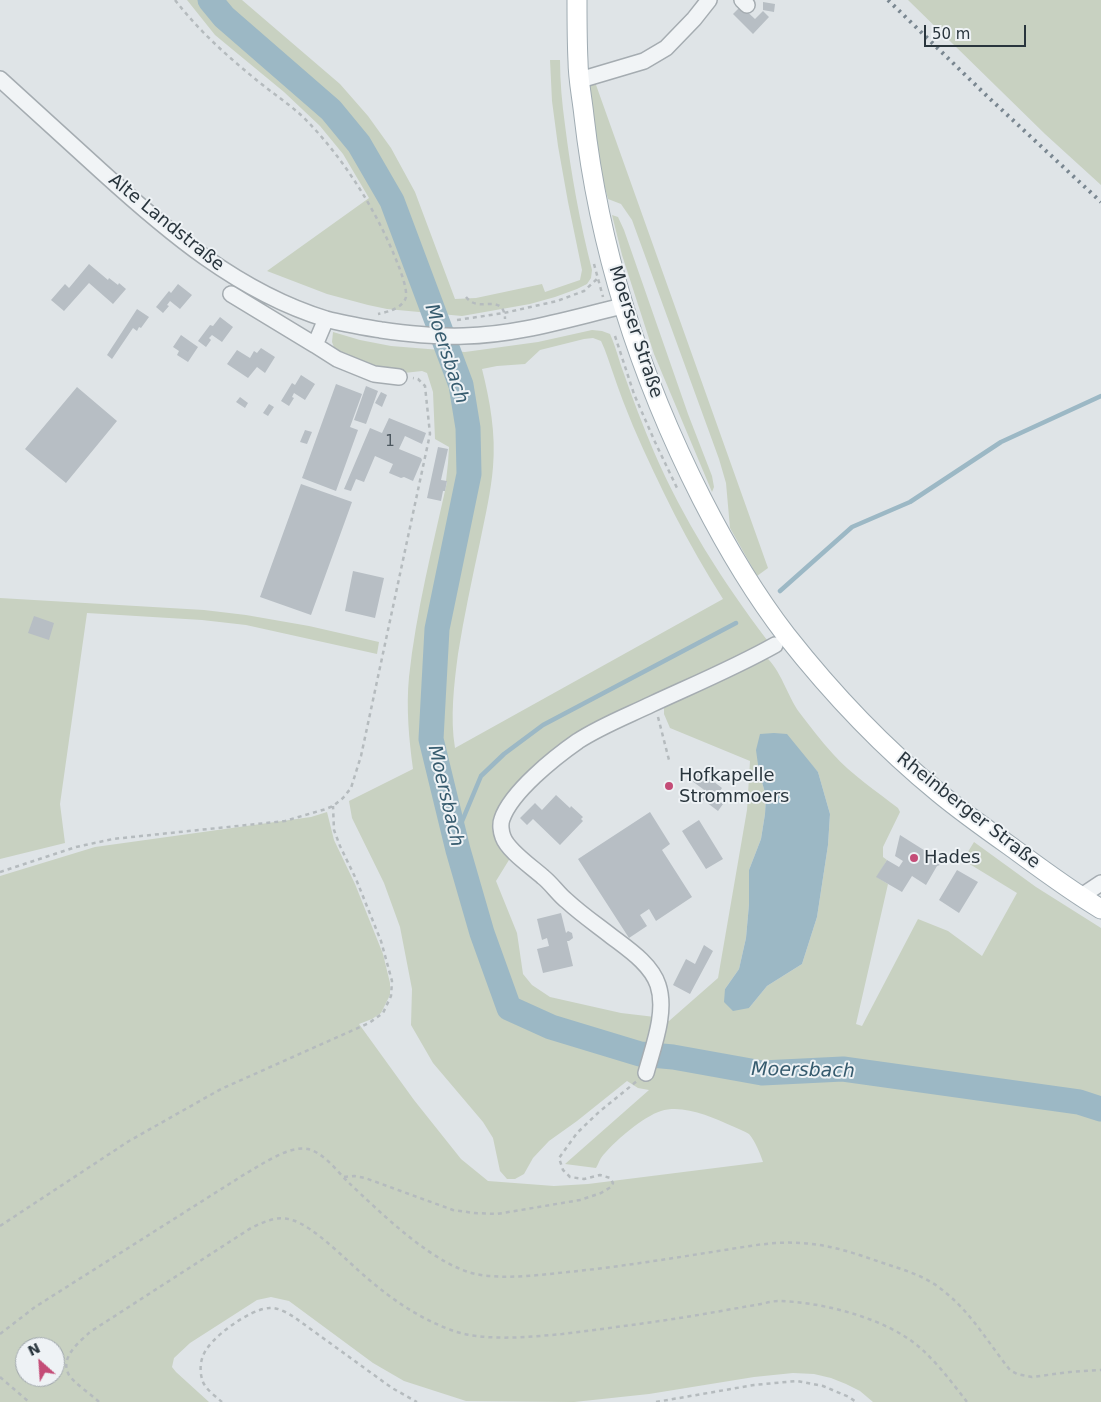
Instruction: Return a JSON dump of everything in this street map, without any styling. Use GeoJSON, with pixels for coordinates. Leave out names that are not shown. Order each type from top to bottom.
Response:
{"type":"FeatureCollection","features":[{"type":"Feature","properties":{"kind":"main road","name":"Moerser Straße"},"geometry":{"type":"LineString","coordinates":[[577,0],[578,63],[587,147],[607,246],[623,306],[659,407],[694,484],[716,527],[756,593],[780,639]]}},
{"type":"Feature","properties":{"kind":"main road","name":"Rheinberger Straße"},"geometry":{"type":"LineString","coordinates":[[780,639],[818,673],[891,751],[939,793],[1080,897],[1101,909]]}},
{"type":"Feature","properties":{"kind":"street"},"geometry":{"type":"LineString","coordinates":[[580,80],[644,61],[666,48],[694,19],[709,0]]}},
{"type":"Feature","properties":{"kind":"street","name":"Alte Landstraße"},"geometry":{"type":"LineString","coordinates":[[0,79],[134,201],[191,248],[265,294],[326,319],[419,336],[464,336],[535,327],[623,306]]}},
{"type":"Feature","properties":{"kind":"street"},"geometry":{"type":"LineString","coordinates":[[231,294],[337,359],[374,374],[399,377]]}},
{"type":"Feature","properties":{"kind":"street"},"geometry":{"type":"LineString","coordinates":[[315,345],[326,319]]}},
{"type":"Feature","properties":{"kind":"street"},"geometry":{"type":"LineString","coordinates":[[646,1073],[661,1015],[661,999],[658,984],[649,969],[632,953],[567,901],[507,844],[503,838],[501,820],[508,806],[535,774],[578,741],[780,639]]}},
{"type":"Feature","properties":{"kind":"street"},"geometry":{"type":"LineString","coordinates":[[1080,897],[1101,883]]}},
{"type":"Feature","properties":{"kind":"path"},"geometry":{"type":"LineString","coordinates":[[174,0],[190,19],[230,58],[293,107],[310,124],[353,180],[385,235],[404,279],[406,296],[401,305],[388,312],[372,315],[388,317]]}},
{"type":"Feature","properties":{"kind":"path"},"geometry":{"type":"LineString","coordinates":[[461,320],[557,301],[584,291],[598,278]]}},
{"type":"Feature","properties":{"kind":"path"},"geometry":{"type":"LineString","coordinates":[[466,297],[470,302],[476,304],[499,306],[502,308],[509,331]]}},
{"type":"Feature","properties":{"kind":"path"},"geometry":{"type":"LineString","coordinates":[[0,872],[76,847],[106,840],[285,821],[326,809],[343,798],[350,788],[362,756],[430,434],[425,386],[418,379],[399,377]]}},
{"type":"Feature","properties":{"kind":"path"},"geometry":{"type":"LineString","coordinates":[[654,703],[669,760]]}},
{"type":"Feature","properties":{"kind":"path"},"geometry":{"type":"LineString","coordinates":[[0,1226],[129,1141],[221,1089],[369,1023],[383,1013],[390,996],[392,981],[381,940],[334,830],[333,806]]}},
{"type":"Feature","properties":{"kind":"path"},"geometry":{"type":"LineString","coordinates":[[344,1177],[365,1178],[453,1210],[474,1213],[496,1214],[580,1200],[602,1193],[611,1187],[613,1183],[610,1178],[600,1175],[584,1179],[570,1177],[563,1170],[559,1158],[577,1133],[646,1073]]}},
{"type":"Feature","properties":{"kind":"path"},"geometry":{"type":"LineString","coordinates":[[0,1334],[35,1307],[245,1174],[277,1156],[296,1149],[308,1149],[326,1159],[377,1210],[413,1240],[464,1271],[480,1275],[511,1278],[624,1266],[767,1244],[797,1242],[819,1244],[892,1266],[918,1275],[933,1283],[947,1293],[968,1314],[1010,1370],[1017,1374],[1032,1377],[1101,1370]]}},
{"type":"Feature","properties":{"kind":"path"},"geometry":{"type":"LineString","coordinates":[[99,1402],[69,1375],[67,1368],[68,1360],[71,1350],[78,1342],[90,1332],[251,1228],[268,1220],[282,1218],[304,1225],[317,1234],[368,1280],[405,1308],[430,1322],[456,1332],[483,1337],[526,1338],[624,1326],[776,1301],[813,1304],[881,1324],[906,1336],[946,1374],[967,1402]]}},
{"type":"Feature","properties":{"kind":"path"},"geometry":{"type":"LineString","coordinates":[[222,1402],[202,1382],[200,1371],[203,1355],[212,1341],[233,1323],[254,1312],[269,1308],[283,1311],[294,1317],[392,1388],[417,1402]]}},
{"type":"Feature","properties":{"kind":"path"},"geometry":{"type":"LineString","coordinates":[[0,1377],[29,1402]]}},
{"type":"Feature","properties":{"kind":"path"},"geometry":{"type":"LineString","coordinates":[[656,1402],[754,1385],[797,1382],[823,1386],[856,1402]]}},
{"type":"Feature","properties":{"kind":"green space"},"geometry":{"type":"Polygon","coordinates":[[[187,0],[242,0],[340,84],[368,116],[391,148],[415,192],[455,299],[476,298],[542,284],[545,292],[580,280],[582,270],[558,146],[552,101],[550,60],[560,60],[562,101],[570,162],[592,270],[591,278],[587,284],[555,297],[530,304],[462,316],[387,309],[368,305],[327,294],[267,271],[369,198],[343,154],[320,126],[284,92],[215,35],[187,0]]]}},
{"type":"Feature","properties":{"kind":"green space"},"geometry":{"type":"Polygon","coordinates":[[[908,0],[1101,0],[1101,185],[1045,134],[908,0]]]}},
{"type":"Feature","properties":{"kind":"green space"},"geometry":{"type":"Polygon","coordinates":[[[595,82],[768,568],[757,576],[730,528],[726,483],[719,459],[632,220],[621,204],[608,199],[598,161],[588,89],[595,82]]]}},
{"type":"Feature","properties":{"kind":"green space"},"geometry":{"type":"Polygon","coordinates":[[[612,215],[618,217],[624,230],[688,414],[712,476],[714,487],[712,492],[654,354],[622,255],[612,215]]]}},
{"type":"Feature","properties":{"kind":"green space"},"geometry":{"type":"Polygon","coordinates":[[[592,330],[610,334],[631,394],[665,477],[691,526],[720,573],[767,640],[761,647],[614,719],[501,810],[512,855],[496,881],[517,933],[523,974],[532,985],[550,997],[621,1013],[655,1017],[669,1021],[718,978],[747,810],[750,761],[670,728],[664,714],[664,707],[765,656],[780,675],[799,712],[840,762],[898,808],[900,812],[883,847],[883,857],[887,860],[877,877],[888,884],[856,1024],[862,1026],[918,919],[948,931],[982,956],[1017,893],[963,860],[974,842],[1036,887],[1101,928],[1101,1402],[873,1402],[860,1391],[831,1378],[814,1374],[793,1373],[754,1377],[649,1394],[574,1402],[466,1401],[404,1381],[373,1363],[289,1301],[271,1297],[257,1300],[190,1343],[174,1358],[172,1367],[209,1402],[0,1402],[0,876],[95,847],[311,817],[327,812],[334,840],[355,884],[383,954],[390,983],[390,995],[381,1013],[359,1024],[414,1100],[461,1159],[488,1181],[554,1186],[588,1184],[763,1162],[749,1134],[707,1115],[688,1110],[670,1109],[654,1114],[637,1124],[606,1152],[596,1168],[565,1164],[649,1090],[638,1088],[627,1081],[549,1141],[533,1158],[524,1174],[515,1179],[507,1179],[500,1171],[493,1138],[483,1122],[433,1063],[411,1025],[412,989],[400,927],[384,883],[352,818],[349,801],[413,769],[408,723],[409,677],[420,603],[447,482],[449,447],[435,439],[433,392],[427,373],[422,371],[404,373],[366,367],[335,350],[332,342],[333,332],[391,346],[465,352],[538,342],[592,330]],[[593,338],[584,339],[540,350],[525,364],[482,369],[492,418],[494,455],[488,504],[458,654],[453,713],[455,748],[723,599],[686,536],[653,471],[630,420],[601,341],[593,338]],[[805,758],[759,772],[766,796],[765,814],[761,839],[749,870],[746,938],[739,969],[725,989],[749,1008],[767,986],[802,964],[817,917],[828,845],[830,814],[818,772],[805,758]]]}},
{"type":"Feature","properties":{"kind":"green space"},"geometry":{"type":"Polygon","coordinates":[[[0,598],[204,610],[309,626],[379,642],[377,654],[246,625],[202,620],[87,613],[60,804],[65,843],[0,859],[0,598]]]}},
{"type":"Feature","properties":{"kind":"water"},"geometry":{"type":"Polygon","coordinates":[[[760,734],[787,734],[818,772],[830,814],[828,845],[817,917],[802,964],[767,986],[749,1008],[733,1011],[724,1002],[725,989],[739,969],[746,938],[749,870],[761,839],[765,814],[766,796],[759,772],[756,750],[760,734]]]}},
{"type":"Feature","properties":{"kind":"building"},"geometry":{"type":"Polygon","coordinates":[[[763,2],[775,4],[774,12],[763,10],[763,2]]]}},
{"type":"Feature","properties":{"kind":"building"},"geometry":{"type":"Polygon","coordinates":[[[741,6],[755,19],[763,11],[769,17],[753,34],[733,14],[741,6]]]}},
{"type":"Feature","properties":{"kind":"building"},"geometry":{"type":"Polygon","coordinates":[[[89,264],[108,280],[109,278],[118,285],[119,283],[126,289],[113,304],[89,283],[64,311],[51,300],[65,284],[69,288],[89,264]]]}},
{"type":"Feature","properties":{"kind":"building"},"geometry":{"type":"Polygon","coordinates":[[[178,284],[192,295],[180,309],[170,301],[167,305],[169,306],[163,313],[156,307],[169,291],[171,293],[178,284]]]}},
{"type":"Feature","properties":{"kind":"building"},"geometry":{"type":"Polygon","coordinates":[[[137,309],[149,317],[137,331],[133,328],[112,359],[107,355],[137,309]]]}},
{"type":"Feature","properties":{"kind":"building"},"geometry":{"type":"Polygon","coordinates":[[[220,317],[233,327],[222,342],[212,335],[206,347],[198,341],[210,325],[213,326],[220,317]]]}},
{"type":"Feature","properties":{"kind":"building"},"geometry":{"type":"Polygon","coordinates":[[[181,335],[198,347],[188,362],[177,355],[179,351],[173,347],[181,335]]]}},
{"type":"Feature","properties":{"kind":"building"},"geometry":{"type":"Polygon","coordinates":[[[261,348],[275,357],[265,373],[257,367],[248,378],[227,364],[237,350],[250,358],[254,351],[257,353],[261,348]]]}},
{"type":"Feature","properties":{"kind":"building"},"geometry":{"type":"Polygon","coordinates":[[[301,375],[315,384],[305,400],[294,393],[292,397],[294,398],[289,406],[281,401],[292,383],[295,385],[301,375]]]}},
{"type":"Feature","properties":{"kind":"building"},"geometry":{"type":"Polygon","coordinates":[[[336,384],[362,394],[350,427],[358,430],[336,491],[302,478],[336,384]]]}},
{"type":"Feature","properties":{"kind":"building"},"geometry":{"type":"Polygon","coordinates":[[[366,386],[378,391],[366,424],[354,420],[366,386]]]}},
{"type":"Feature","properties":{"kind":"building"},"geometry":{"type":"Polygon","coordinates":[[[77,387],[117,421],[66,483],[25,449],[77,387]]]}},
{"type":"Feature","properties":{"kind":"building"},"geometry":{"type":"Polygon","coordinates":[[[381,392],[387,395],[382,407],[375,403],[381,392]]]}},
{"type":"Feature","properties":{"kind":"building"},"geometry":{"type":"Polygon","coordinates":[[[240,397],[248,403],[245,408],[236,402],[240,397]]]}},
{"type":"Feature","properties":{"kind":"building"},"geometry":{"type":"Polygon","coordinates":[[[269,404],[274,407],[268,416],[263,413],[269,404]]]}},
{"type":"Feature","properties":{"kind":"building"},"geometry":{"type":"Polygon","coordinates":[[[389,418],[426,433],[422,444],[405,436],[399,449],[422,460],[413,481],[389,473],[393,464],[375,456],[364,482],[356,479],[351,491],[344,489],[370,428],[382,433],[389,418]]]}},
{"type":"Feature","properties":{"kind":"building"},"geometry":{"type":"Polygon","coordinates":[[[305,430],[312,432],[307,444],[300,442],[305,430]]]}},
{"type":"Feature","properties":{"kind":"building"},"geometry":{"type":"Polygon","coordinates":[[[438,447],[448,449],[441,480],[447,481],[441,501],[427,498],[438,447]]]}},
{"type":"Feature","properties":{"kind":"building"},"geometry":{"type":"Polygon","coordinates":[[[301,484],[352,502],[311,615],[260,597],[301,484]]]}},
{"type":"Feature","properties":{"kind":"building"},"geometry":{"type":"Polygon","coordinates":[[[353,571],[384,578],[375,618],[345,611],[353,571]]]}},
{"type":"Feature","properties":{"kind":"building"},"geometry":{"type":"Polygon","coordinates":[[[34,616],[54,623],[49,640],[28,633],[34,616]]]}},
{"type":"Feature","properties":{"kind":"building"},"geometry":{"type":"Polygon","coordinates":[[[700,771],[722,788],[715,798],[723,804],[718,811],[702,799],[707,792],[692,781],[700,771]]]}},
{"type":"Feature","properties":{"kind":"building"},"geometry":{"type":"Polygon","coordinates":[[[556,795],[583,817],[581,819],[583,821],[560,845],[533,819],[527,825],[520,818],[535,803],[542,810],[556,795]]]}},
{"type":"Feature","properties":{"kind":"building"},"geometry":{"type":"Polygon","coordinates":[[[650,812],[670,844],[662,850],[692,897],[656,921],[649,909],[640,915],[647,926],[629,938],[578,859],[650,812]]]}},
{"type":"Feature","properties":{"kind":"building"},"geometry":{"type":"Polygon","coordinates":[[[699,820],[723,859],[706,869],[682,831],[699,820]]]}},
{"type":"Feature","properties":{"kind":"building"},"geometry":{"type":"Polygon","coordinates":[[[900,835],[936,859],[940,858],[942,862],[937,866],[926,885],[912,876],[902,892],[876,877],[887,860],[899,867],[903,861],[895,856],[900,835]]]}},
{"type":"Feature","properties":{"kind":"building"},"geometry":{"type":"Polygon","coordinates":[[[957,870],[978,882],[959,913],[939,900],[957,870]]]}},
{"type":"Feature","properties":{"kind":"building"},"geometry":{"type":"Polygon","coordinates":[[[561,913],[566,933],[568,931],[572,933],[573,938],[567,941],[573,966],[543,973],[537,949],[549,946],[547,938],[542,940],[537,919],[561,913]]]}},
{"type":"Feature","properties":{"kind":"building"},"geometry":{"type":"Polygon","coordinates":[[[704,945],[713,951],[690,994],[673,985],[686,959],[695,964],[704,945]]]}},
{"type":"Feature","properties":{"kind":"waterway","name":"Moersbach"},"geometry":{"type":"LineString","coordinates":[[210,0],[224,17],[331,110],[359,144],[392,201],[461,385],[468,428],[469,474],[437,629],[431,739],[458,850],[482,933],[509,1008],[551,1027],[640,1054],[673,1057],[762,1073],[843,1069],[1079,1102],[1101,1109]]}},
{"type":"Feature","properties":{"kind":"waterway"},"geometry":{"type":"LineString","coordinates":[[780,591],[852,527],[910,502],[1001,442],[1101,396]]}},
{"type":"Feature","properties":{"kind":"waterway"},"geometry":{"type":"LineString","coordinates":[[455,838],[481,776],[504,754],[543,725],[736,623]]}},
{"type":"Feature","properties":{"kind":"railway"},"geometry":{"type":"LineString","coordinates":[[888,0],[988,97],[1101,202]]}},
{"type":"Feature","properties":{"kind":"place","name":"Hofkapelle Strommoers"},"geometry":{"type":"Point","coordinates":[669,786]}},
{"type":"Feature","properties":{"kind":"place","name":"Hades"},"geometry":{"type":"Point","coordinates":[914,858]}}]}
